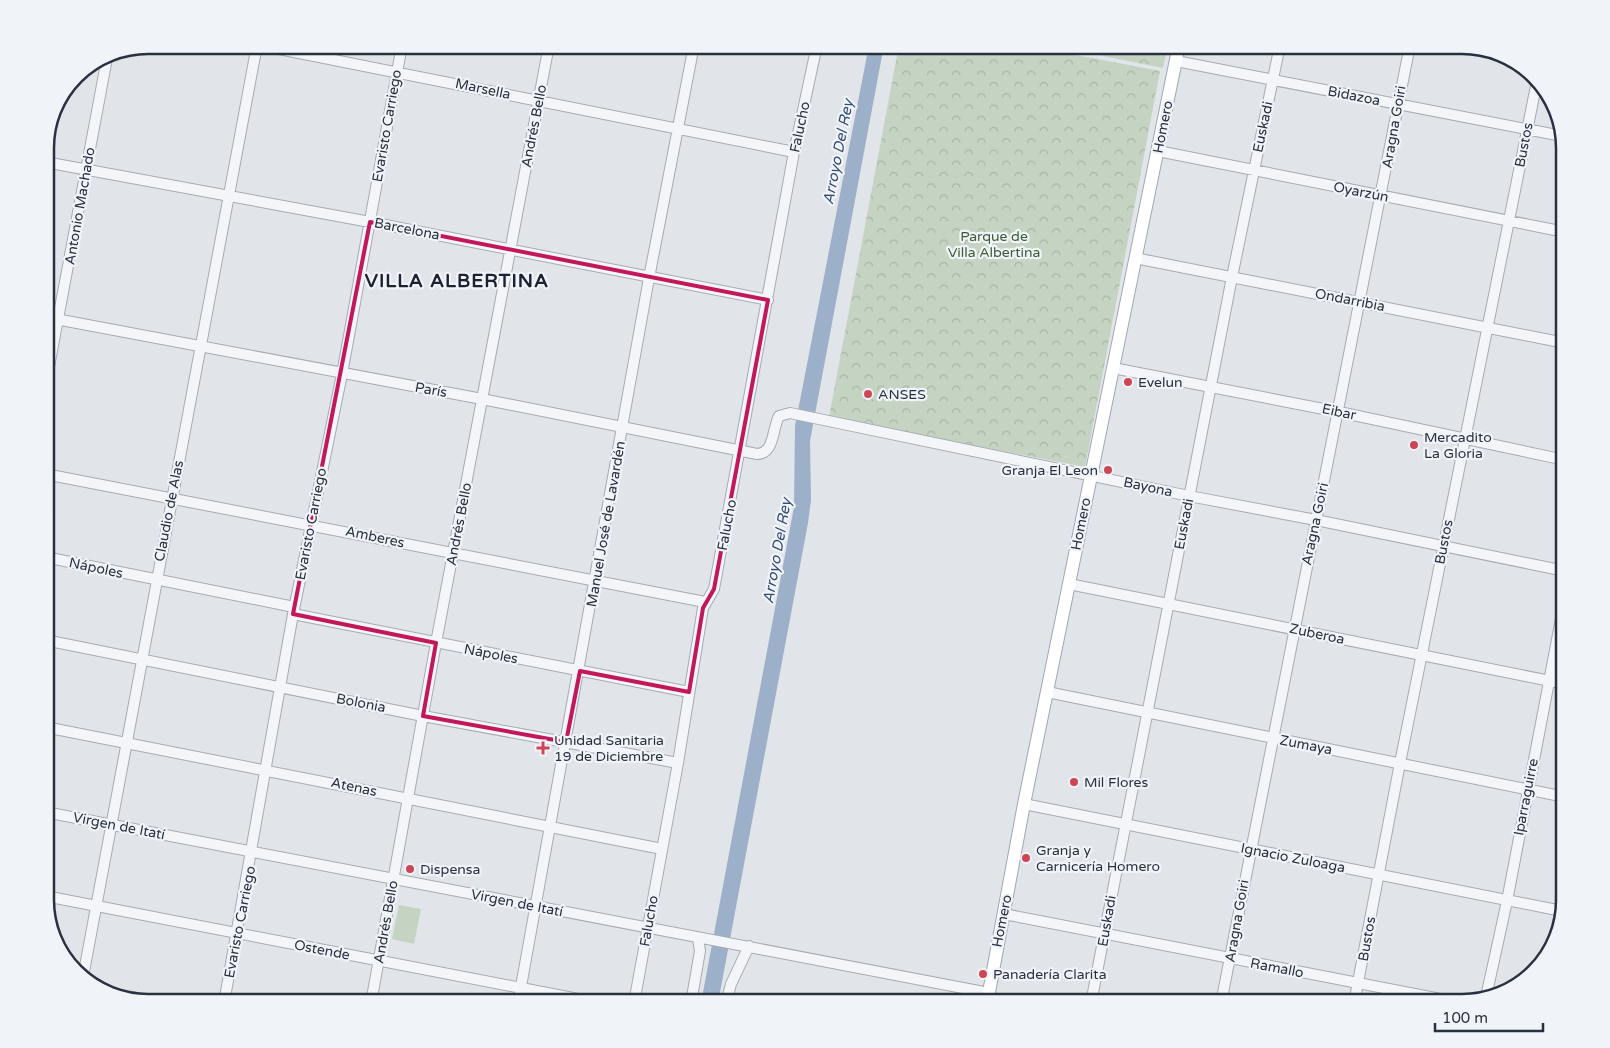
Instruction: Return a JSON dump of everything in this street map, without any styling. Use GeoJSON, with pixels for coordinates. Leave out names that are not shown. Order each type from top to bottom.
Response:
{"type":"FeatureCollection","features":[{"type":"Feature","properties":{"kind":"main road","name":"Homero"},"geometry":{"type":"LineString","coordinates":[[989,994],[1024,804],[1177,54]]}},
{"type":"Feature","properties":{"kind":"street","name":"Claudio de Alas"},"geometry":{"type":"LineString","coordinates":[[84,969],[128,742],[171,497],[256,54]]}},
{"type":"Feature","properties":{"kind":"street","name":"Marsella"},"geometry":{"type":"LineString","coordinates":[[306,54],[794,152]]}},
{"type":"Feature","properties":{"kind":"street","name":"Evaristo Carriego"},"geometry":{"type":"LineString","coordinates":[[226,994],[253,852],[294,610],[342,374],[400,54]]}},
{"type":"Feature","properties":{"kind":"street","name":"Andrés Bello"},"geometry":{"type":"LineString","coordinates":[[373,994],[436,643],[547,54]]}},
{"type":"Feature","properties":{"kind":"street","name":"Manuel José de Lavardén"},"geometry":{"type":"LineString","coordinates":[[519,994],[549,826],[580,671],[649,278],[692,54]]}},
{"type":"Feature","properties":{"kind":"street","name":"Falucho"},"geometry":{"type":"LineString","coordinates":[[636,994],[705,602],[714,589],[741,451],[794,152],[815,54]]}},
{"type":"Feature","properties":{"kind":"street","name":"Euskadi"},"geometry":{"type":"LineString","coordinates":[[1093,994],[1124,825],[1278,54]]}},
{"type":"Feature","properties":{"kind":"street","name":"Aragna Goiri"},"geometry":{"type":"LineString","coordinates":[[1224,994],[1250,848],[1339,412],[1408,54]]}},
{"type":"Feature","properties":{"kind":"street","name":"Bidazoa"},"geometry":{"type":"LineString","coordinates":[[1176,61],[1555,135]]}},
{"type":"Feature","properties":{"kind":"street","name":"Antonio Machado"},"geometry":{"type":"LineString","coordinates":[[54,344],[106,63]]}},
{"type":"Feature","properties":{"kind":"street","name":"Bustos"},"geometry":{"type":"LineString","coordinates":[[1356,994],[1535,88]]}},
{"type":"Feature","properties":{"kind":"street","name":"Oyarzún"},"geometry":{"type":"LineString","coordinates":[[1158,151],[1556,230]]}},
{"type":"Feature","properties":{"kind":"street","name":"Barcelona"},"geometry":{"type":"LineString","coordinates":[[54,164],[370,222],[768,300]]}},
{"type":"Feature","properties":{"kind":"street","name":"Ondarribia"},"geometry":{"type":"LineString","coordinates":[[1135,258],[1556,341]]}},
{"type":"Feature","properties":{"kind":"street","name":"París"},"geometry":{"type":"LineString","coordinates":[[54,319],[482,399],[757,454],[766,451],[770,446],[779,416],[790,413]]}},
{"type":"Feature","properties":{"kind":"street","name":"Eibar"},"geometry":{"type":"LineString","coordinates":[[1113,368],[1339,412],[1556,458]]}},
{"type":"Feature","properties":{"kind":"street","name":"Bayona"},"geometry":{"type":"LineString","coordinates":[[790,413],[1189,496],[1556,569]]}},
{"type":"Feature","properties":{"kind":"street","name":"Amberes"},"geometry":{"type":"LineString","coordinates":[[54,476],[705,602]]}},
{"type":"Feature","properties":{"kind":"street","name":"Nápoles"},"geometry":{"type":"LineString","coordinates":[[54,559],[294,610],[436,643],[689,692]]}},
{"type":"Feature","properties":{"kind":"street","name":"Zuberoa"},"geometry":{"type":"LineString","coordinates":[[1069,584],[1556,682]]}},
{"type":"Feature","properties":{"kind":"street","name":"Bolonia"},"geometry":{"type":"LineString","coordinates":[[54,642],[423,716],[678,763]]}},
{"type":"Feature","properties":{"kind":"street","name":"Iparraguirre"},"geometry":{"type":"LineString","coordinates":[[1487,991],[1507,902],[1556,644]]}},
{"type":"Feature","properties":{"kind":"street","name":"Zumaya"},"geometry":{"type":"LineString","coordinates":[[1047,692],[1556,795]]}},
{"type":"Feature","properties":{"kind":"street","name":"Atenas"},"geometry":{"type":"LineString","coordinates":[[54,729],[267,769],[662,849]]}},
{"type":"Feature","properties":{"kind":"street","name":"Ignacio Zuloaga"},"geometry":{"type":"LineString","coordinates":[[1024,804],[1124,825],[1250,848],[1507,902],[1555,910]]}},
{"type":"Feature","properties":{"kind":"street","name":"Virgen de Itatí"},"geometry":{"type":"LineString","coordinates":[[54,814],[648,929],[745,945],[970,994]]}},
{"type":"Feature","properties":{"kind":"street","name":"Ostende"},"geometry":{"type":"LineString","coordinates":[[54,898],[548,994]]}},
{"type":"Feature","properties":{"kind":"street","name":"Ramallo"},"geometry":{"type":"LineString","coordinates":[[1004,914],[1415,994]]}},
{"type":"Feature","properties":{"kind":"street"},"geometry":{"type":"LineString","coordinates":[[693,994],[702,939]]}},
{"type":"Feature","properties":{"kind":"street"},"geometry":{"type":"LineString","coordinates":[[728,994],[745,945]]}},
{"type":"Feature","properties":{"kind":"highlighted area"},"geometry":{"type":"Polygon","coordinates":[[[370,222],[768,300],[714,589],[703,608],[689,692],[580,671],[566,742],[423,716],[436,643],[293,614],[370,222]]]}},
{"type":"Feature","properties":{"kind":"green space","name":"Parque de Villa Albertina"},"geometry":{"type":"Polygon","coordinates":[[[897,54],[1071,54],[1160,71],[1085,467],[829,417],[897,54]]]}},
{"type":"Feature","properties":{"kind":"green space"},"geometry":{"type":"Polygon","coordinates":[[[1093,54],[1166,54],[1163,68],[1093,54]]]}},
{"type":"Feature","properties":{"kind":"green space"},"geometry":{"type":"Polygon","coordinates":[[[399,905],[421,909],[414,944],[392,939],[399,905]]]}},
{"type":"Feature","properties":{"kind":"water"},"geometry":{"type":"Polygon","coordinates":[[[867,54],[882,54],[810,441],[811,500],[808,523],[720,994],[703,994],[794,507],[795,426],[867,54]]]}},
{"type":"Feature","properties":{"kind":"place","name":"Evelun"},"geometry":{"type":"Point","coordinates":[1128,382]}},
{"type":"Feature","properties":{"kind":"place","name":"ANSES"},"geometry":{"type":"Point","coordinates":[868,394]}},
{"type":"Feature","properties":{"kind":"place","name":"Mercadito La Gloria"},"geometry":{"type":"Point","coordinates":[1414,445]}},
{"type":"Feature","properties":{"kind":"place","name":"Granja El Leon"},"geometry":{"type":"Point","coordinates":[1108,470]}},
{"type":"Feature","properties":{"kind":"place","name":"Unidad Sanitaria 19 de Diciembre"},"geometry":{"type":"Point","coordinates":[543,748]}},
{"type":"Feature","properties":{"kind":"place","name":"Mil Flores"},"geometry":{"type":"Point","coordinates":[1074,782]}},
{"type":"Feature","properties":{"kind":"place","name":"Granja y Carnicería Homero"},"geometry":{"type":"Point","coordinates":[1026,858]}},
{"type":"Feature","properties":{"kind":"place","name":"Dispensa"},"geometry":{"type":"Point","coordinates":[410,869]}},
{"type":"Feature","properties":{"kind":"place","name":"Panadería Clarita"},"geometry":{"type":"Point","coordinates":[983,974]}},
{"type":"Feature","properties":{"kind":"district","name":"VILLA ALBERTINA"},"geometry":{"type":"Point","coordinates":[457,281]}},
{"type":"Feature","properties":{"kind":"water label","name":"Arroyo Del Rey"},"geometry":{"type":"Point","coordinates":[838,152]}},
{"type":"Feature","properties":{"kind":"water label","name":"Arroyo Del Rey"},"geometry":{"type":"Point","coordinates":[777,551]}}]}
